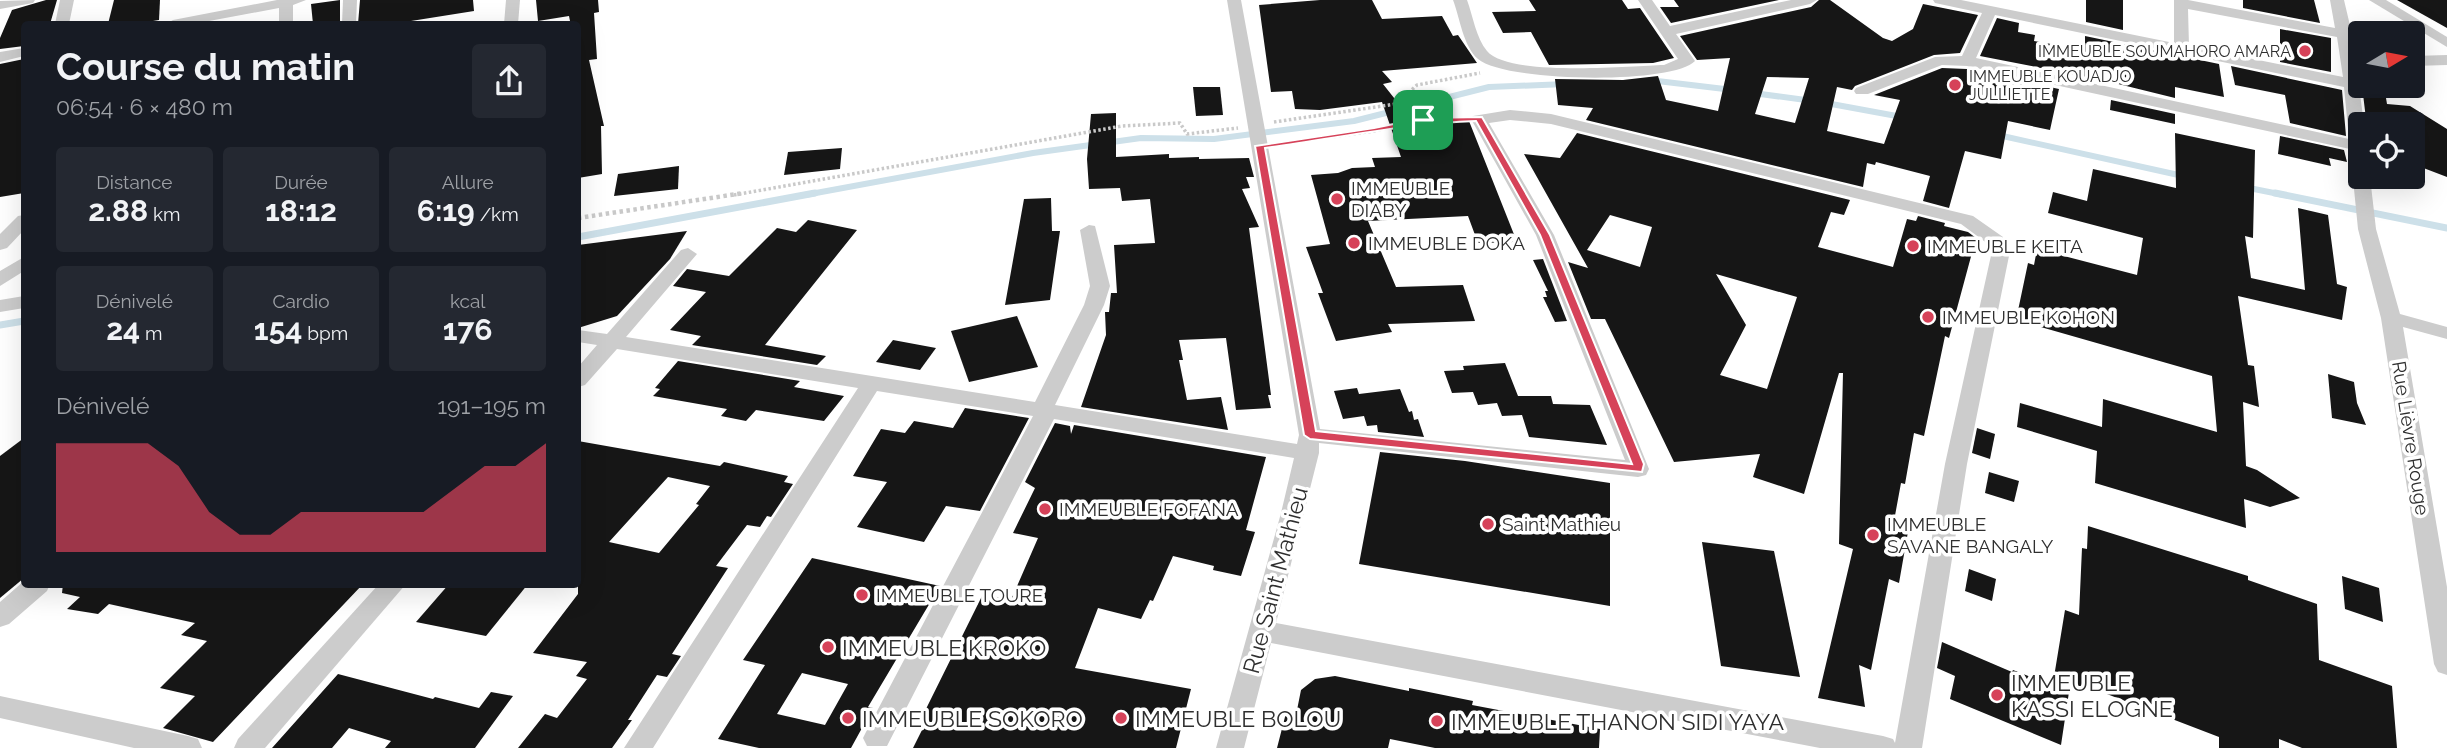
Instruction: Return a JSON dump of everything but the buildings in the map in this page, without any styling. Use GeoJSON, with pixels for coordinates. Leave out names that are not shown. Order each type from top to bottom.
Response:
{"type":"FeatureCollection","features":[{"type":"Feature","properties":{"kind":"street"},"geometry":{"type":"LineString","coordinates":[[0,5],[28,0]]}},
{"type":"Feature","properties":{"kind":"street"},"geometry":{"type":"LineString","coordinates":[[63,21],[67,0]]}},
{"type":"Feature","properties":{"kind":"street"},"geometry":{"type":"LineString","coordinates":[[349,21],[350,0]]}},
{"type":"Feature","properties":{"kind":"street"},"geometry":{"type":"LineString","coordinates":[[511,21],[513,0]]}},
{"type":"Feature","properties":{"kind":"street"},"geometry":{"type":"LineString","coordinates":[[1234,0],[1309,444]]}},
{"type":"Feature","properties":{"kind":"street"},"geometry":{"type":"LineString","coordinates":[[1460,0],[1483,57],[1504,68],[1560,72],[1666,69],[1687,61],[1645,0]]}},
{"type":"Feature","properties":{"kind":"street"},"geometry":{"type":"LineString","coordinates":[[1668,31],[1810,0]]}},
{"type":"Feature","properties":{"kind":"street"},"geometry":{"type":"LineString","coordinates":[[1940,0],[2348,83]]}},
{"type":"Feature","properties":{"kind":"street","name":"Rue Lièvre Rouge"},"geometry":{"type":"LineString","coordinates":[[2337,0],[2348,42]]}},
{"type":"Feature","properties":{"kind":"street"},"geometry":{"type":"LineString","coordinates":[[2376,0],[2447,43]]}},
{"type":"Feature","properties":{"kind":"street"},"geometry":{"type":"LineString","coordinates":[[188,21],[291,1],[287,21]]}},
{"type":"Feature","properties":{"kind":"street"},"geometry":{"type":"LineString","coordinates":[[2182,49],[2181,2],[2345,34]]}},
{"type":"Feature","properties":{"kind":"street"},"geometry":{"type":"LineString","coordinates":[[1967,61],[1990,11]]}},
{"type":"Feature","properties":{"kind":"street"},"geometry":{"type":"LineString","coordinates":[[0,57],[21,53]]}},
{"type":"Feature","properties":{"kind":"street"},"geometry":{"type":"LineString","coordinates":[[1862,91],[1940,60],[1967,61],[2348,144]]}},
{"type":"Feature","properties":{"kind":"street"},"geometry":{"type":"LineString","coordinates":[[2426,61],[2447,60]]}},
{"type":"Feature","properties":{"kind":"street"},"geometry":{"type":"LineString","coordinates":[[581,336],[1044,411],[1309,444],[1637,469],[1638,464],[1545,235],[1479,118],[1510,115],[1564,122],[1952,216],[1977,226],[1996,241],[2001,251],[1956,464],[1908,748]]}},
{"type":"Feature","properties":{"kind":"street","name":"Rue Lièvre Rouge"},"geometry":{"type":"LineString","coordinates":[[2361,189],[2391,318],[2447,664]]}},
{"type":"Feature","properties":{"kind":"street"},"geometry":{"type":"LineString","coordinates":[[0,244],[21,223]]}},
{"type":"Feature","properties":{"kind":"street"},"geometry":{"type":"LineString","coordinates":[[877,738],[1044,411],[1094,305],[1100,286],[1089,230]]}},
{"type":"Feature","properties":{"kind":"street"},"geometry":{"type":"LineString","coordinates":[[581,377],[688,254]]}},
{"type":"Feature","properties":{"kind":"street"},"geometry":{"type":"LineString","coordinates":[[0,280],[21,265]]}},
{"type":"Feature","properties":{"kind":"street"},"geometry":{"type":"LineString","coordinates":[[0,306],[21,302]]}},
{"type":"Feature","properties":{"kind":"street"},"geometry":{"type":"LineString","coordinates":[[2391,318],[2447,333]]}},
{"type":"Feature","properties":{"kind":"street"},"geometry":{"type":"LineString","coordinates":[[638,748],[871,384]]}},
{"type":"Feature","properties":{"kind":"street","name":"Rue Saint Mathieu"},"geometry":{"type":"LineString","coordinates":[[1230,748],[1309,444]]}},
{"type":"Feature","properties":{"kind":"street"},"geometry":{"type":"LineString","coordinates":[[0,617],[33,588]]}},
{"type":"Feature","properties":{"kind":"street"},"geometry":{"type":"LineString","coordinates":[[248,748],[390,588]]}},
{"type":"Feature","properties":{"kind":"street"},"geometry":{"type":"LineString","coordinates":[[1262,631],[1883,748]]}},
{"type":"Feature","properties":{"kind":"street"},"geometry":{"type":"LineString","coordinates":[[0,707],[188,748]]}},
{"type":"Feature","properties":{"kind":"path"},"geometry":{"type":"LineString","coordinates":[[581,218],[684,204],[1122,127],[1180,123],[1187,134],[1396,104],[1418,85],[1504,68]]}},
{"type":"Feature","properties":{"kind":"path"},"geometry":{"type":"LineString","coordinates":[[1260,146],[1374,131],[1423,120],[1479,118]]}},
{"type":"Feature","properties":{"kind":"waterway"},"geometry":{"type":"LineString","coordinates":[[1649,80],[1733,90]]}},
{"type":"Feature","properties":{"kind":"waterway"},"geometry":{"type":"LineString","coordinates":[[805,195],[1033,153],[1141,138],[1214,139],[1354,121],[1489,87],[1566,84]]}},
{"type":"Feature","properties":{"kind":"waterway"},"geometry":{"type":"LineString","coordinates":[[1753,93],[1813,101]]}},
{"type":"Feature","properties":{"kind":"waterway"},"geometry":{"type":"LineString","coordinates":[[1826,103],[1902,117]]}},
{"type":"Feature","properties":{"kind":"waterway"},"geometry":{"type":"LineString","coordinates":[[1998,135],[2183,176]]}},
{"type":"Feature","properties":{"kind":"waterway"},"geometry":{"type":"LineString","coordinates":[[2244,187],[2284,195]]}},
{"type":"Feature","properties":{"kind":"waterway"},"geometry":{"type":"LineString","coordinates":[[581,236],[815,193]]}},
{"type":"Feature","properties":{"kind":"waterway"},"geometry":{"type":"LineString","coordinates":[[2275,193],[2447,228]]}},
{"type":"Feature","properties":{"kind":"waterway"},"geometry":{"type":"LineString","coordinates":[[0,325],[21,322]]}},
{"type":"Feature","properties":{"kind":"place","name":"IMMEUBLE SOUMAHORO AMARA"},"geometry":{"type":"Point","coordinates":[2305,51]}},
{"type":"Feature","properties":{"kind":"place","name":"IMMEUBLE KOUADJO JULLIETTE"},"geometry":{"type":"Point","coordinates":[1955,85]}},
{"type":"Feature","properties":{"kind":"place","name":"IMMEUBLE DIABY"},"geometry":{"type":"Point","coordinates":[1337,199]}},
{"type":"Feature","properties":{"kind":"place","name":"IMMEUBLE DOKA"},"geometry":{"type":"Point","coordinates":[1354,243]}},
{"type":"Feature","properties":{"kind":"place","name":"IMMEUBLE KEITA"},"geometry":{"type":"Point","coordinates":[1913,246]}},
{"type":"Feature","properties":{"kind":"place","name":"IMMEUBLE KOHON"},"geometry":{"type":"Point","coordinates":[1928,317]}},
{"type":"Feature","properties":{"kind":"place","name":"IMMEUBLE FOFANA"},"geometry":{"type":"Point","coordinates":[1045,509]}},
{"type":"Feature","properties":{"kind":"place","name":"Saint Mathieu"},"geometry":{"type":"Point","coordinates":[1488,524]}},
{"type":"Feature","properties":{"kind":"place","name":"IMMEUBLE SAVANE BANGALY"},"geometry":{"type":"Point","coordinates":[1873,535]}},
{"type":"Feature","properties":{"kind":"place","name":"IMMEUBLE TOURE"},"geometry":{"type":"Point","coordinates":[862,595]}},
{"type":"Feature","properties":{"kind":"place","name":"IMMEUBLE KROKO"},"geometry":{"type":"Point","coordinates":[828,647]}},
{"type":"Feature","properties":{"kind":"place","name":"IMMEUBLE KASSI ELOGNE"},"geometry":{"type":"Point","coordinates":[1997,695]}},
{"type":"Feature","properties":{"kind":"place","name":"IMMEUBLE SOKORO"},"geometry":{"type":"Point","coordinates":[848,718]}},
{"type":"Feature","properties":{"kind":"place","name":"IMMEUBLE BOLOU"},"geometry":{"type":"Point","coordinates":[1121,718]}},
{"type":"Feature","properties":{"kind":"place","name":"IMMEUBLE THANON SIDI YAYA"},"geometry":{"type":"Point","coordinates":[1437,721]}},
{"type":"Feature","properties":{"kind":"route"},"geometry":{"type":"LineString","coordinates":[[1479,118],[1545,235],[1638,464],[1637,469],[1472,454],[1310,435],[1260,146],[1374,131],[1423,120],[1479,118]]}}]}
